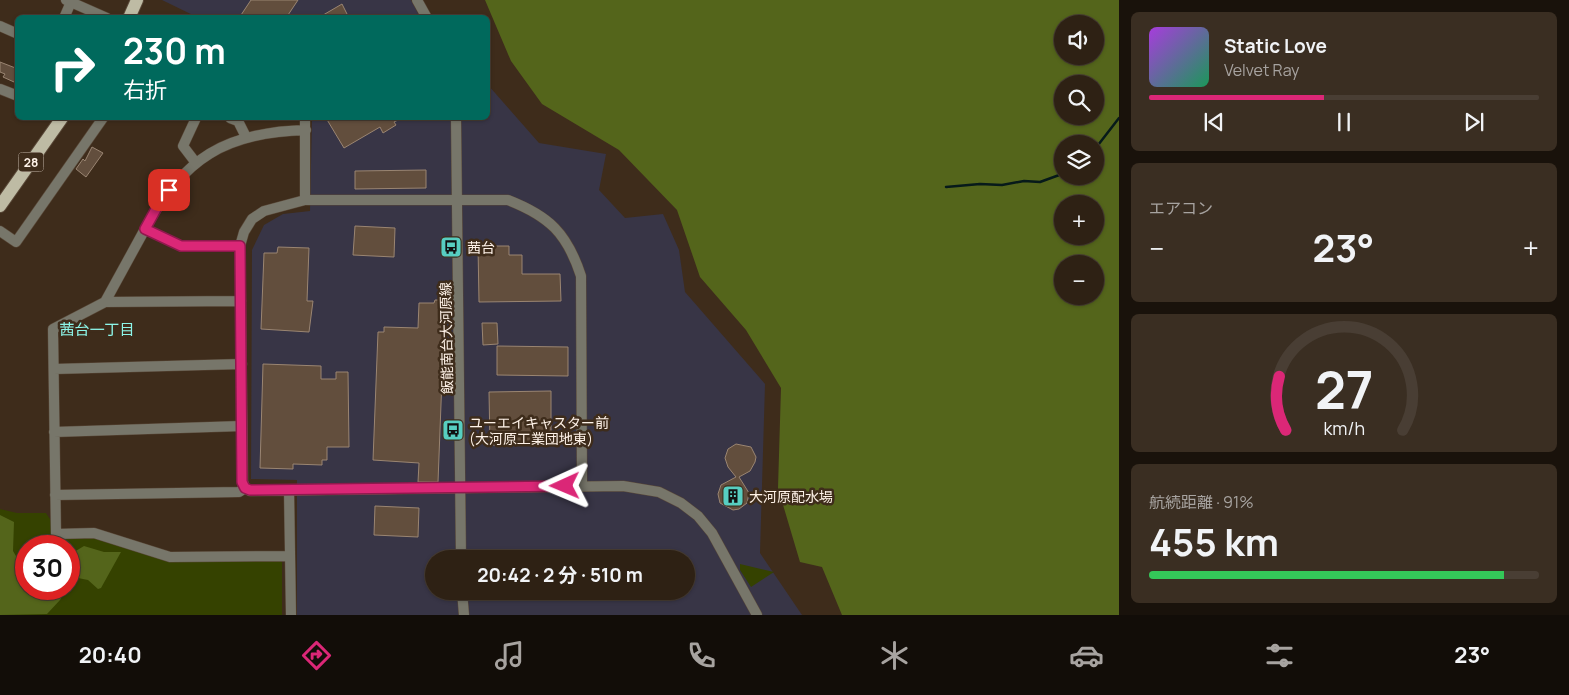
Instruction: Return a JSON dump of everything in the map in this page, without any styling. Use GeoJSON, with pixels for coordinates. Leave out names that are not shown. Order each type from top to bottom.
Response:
{"type":"FeatureCollection","features":[{"type":"Feature","properties":{"kind":"main road"},"geometry":{"type":"LineString","coordinates":[[130,15],[137,0]]}},
{"type":"Feature","properties":{"kind":"main road","name":"28"},"geometry":{"type":"LineString","coordinates":[[0,206],[61,120]]}},
{"type":"Feature","properties":{"kind":"street"},"geometry":{"type":"LineString","coordinates":[[416,0],[425,15]]}},
{"type":"Feature","properties":{"kind":"street"},"geometry":{"type":"LineString","coordinates":[[65,15],[69,1],[100,15]]}},
{"type":"Feature","properties":{"kind":"street"},"geometry":{"type":"LineString","coordinates":[[0,26],[15,33]]}},
{"type":"Feature","properties":{"kind":"street"},"geometry":{"type":"LineString","coordinates":[[0,89],[15,95]]}},
{"type":"Feature","properties":{"kind":"street"},"geometry":{"type":"LineString","coordinates":[[0,231],[16,242],[102,120]]}},
{"type":"Feature","properties":{"kind":"street"},"geometry":{"type":"LineString","coordinates":[[195,120],[183,146],[196,163]]}},
{"type":"Feature","properties":{"kind":"street"},"geometry":{"type":"LineString","coordinates":[[235,120],[238,121],[246,137]]}},
{"type":"Feature","properties":{"kind":"street"},"geometry":{"type":"LineString","coordinates":[[305,120],[305,200]]}},
{"type":"Feature","properties":{"kind":"street","name":"飯能南台大河原線"},"geometry":{"type":"LineString","coordinates":[[456,120],[461,550]]}},
{"type":"Feature","properties":{"kind":"street"},"geometry":{"type":"LineString","coordinates":[[105,302],[161,200],[196,163],[219,148],[246,137],[278,131],[306,130]]}},
{"type":"Feature","properties":{"kind":"street"},"geometry":{"type":"LineString","coordinates":[[582,486],[581,276],[574,254],[563,235],[548,220],[526,207],[508,200],[458,202],[305,200],[283,205],[252,219],[244,232],[240,246],[242,482],[245,488],[250,490],[289,490],[582,486],[640,488],[659,492],[681,503],[698,516],[712,533],[757,615]]}},
{"type":"Feature","properties":{"kind":"street"},"geometry":{"type":"LineString","coordinates":[[145,229],[181,246],[240,246]]}},
{"type":"Feature","properties":{"kind":"street"},"geometry":{"type":"LineString","coordinates":[[241,301],[105,302],[53,329],[56,534],[94,533],[170,557],[290,556]]}},
{"type":"Feature","properties":{"kind":"street"},"geometry":{"type":"LineString","coordinates":[[54,368],[242,364]]}},
{"type":"Feature","properties":{"kind":"street"},"geometry":{"type":"LineString","coordinates":[[54,432],[242,426]]}},
{"type":"Feature","properties":{"kind":"street"},"geometry":{"type":"LineString","coordinates":[[55,495],[239,492],[245,488]]}},
{"type":"Feature","properties":{"kind":"street"},"geometry":{"type":"LineString","coordinates":[[289,490],[291,615]]}},
{"type":"Feature","properties":{"kind":"street"},"geometry":{"type":"LineString","coordinates":[[463,600],[464,615]]}},
{"type":"Feature","properties":{"kind":"shaded area"},"geometry":{"type":"Polygon","coordinates":[[[162,0],[411,0],[419,15],[193,15],[162,0]]]}},
{"type":"Feature","properties":{"kind":"shaded area"},"geometry":{"type":"Polygon","coordinates":[[[490,87],[539,143],[606,154],[599,190],[625,218],[663,214],[679,250],[685,292],[765,384],[760,553],[802,615],[297,615],[297,480],[251,479],[252,250],[264,225],[283,214],[310,211],[312,120],[490,120],[490,87]]]}},
{"type":"Feature","properties":{"kind":"green space"},"geometry":{"type":"Polygon","coordinates":[[[485,0],[1119,0],[1119,615],[842,615],[822,567],[800,562],[778,488],[781,388],[746,330],[700,277],[677,210],[619,150],[542,104],[511,61],[485,0]]]}},
{"type":"Feature","properties":{"kind":"green space"},"geometry":{"type":"Polygon","coordinates":[[[0,509],[17,513],[46,513],[52,522],[53,535],[15,535],[15,600],[80,600],[80,538],[96,538],[130,549],[251,560],[279,560],[282,562],[282,615],[0,615],[0,509]]]}},
{"type":"Feature","properties":{"kind":"green space"},"geometry":{"type":"Polygon","coordinates":[[[0,515],[14,522],[15,600],[60,600],[47,614],[0,615],[0,515]]]}},
{"type":"Feature","properties":{"kind":"green space"},"geometry":{"type":"Polygon","coordinates":[[[84,546],[104,552],[121,552],[101,588],[98,589],[88,580],[80,578],[80,548],[84,546]]]}},
{"type":"Feature","properties":{"kind":"green space"},"geometry":{"type":"Polygon","coordinates":[[[740,564],[774,572],[751,587],[740,570],[740,564]]]}},
{"type":"Feature","properties":{"kind":"building"},"geometry":{"type":"Polygon","coordinates":[[[251,0],[298,0],[288,15],[241,15],[251,0]]]}},
{"type":"Feature","properties":{"kind":"building"},"geometry":{"type":"Polygon","coordinates":[[[342,4],[348,15],[323,15],[342,4]]]}},
{"type":"Feature","properties":{"kind":"building"},"geometry":{"type":"Polygon","coordinates":[[[0,62],[15,68],[14,82],[3,77],[5,74],[0,72],[0,62]]]}},
{"type":"Feature","properties":{"kind":"building"},"geometry":{"type":"Polygon","coordinates":[[[327,120],[398,120],[394,122],[396,125],[383,133],[380,127],[344,148],[327,120]]]}},
{"type":"Feature","properties":{"kind":"building"},"geometry":{"type":"Polygon","coordinates":[[[92,147],[103,153],[86,177],[76,169],[83,159],[85,161],[92,147]]]}},
{"type":"Feature","properties":{"kind":"building"},"geometry":{"type":"Polygon","coordinates":[[[426,170],[426,188],[355,189],[355,171],[426,170]]]}},
{"type":"Feature","properties":{"kind":"building"},"geometry":{"type":"Polygon","coordinates":[[[355,226],[395,228],[394,257],[353,255],[355,226]]]}},
{"type":"Feature","properties":{"kind":"building"},"geometry":{"type":"Polygon","coordinates":[[[478,246],[509,246],[509,255],[522,255],[522,274],[560,274],[561,301],[479,302],[478,246]]]}},
{"type":"Feature","properties":{"kind":"building"},"geometry":{"type":"Polygon","coordinates":[[[278,247],[309,248],[307,301],[313,301],[309,332],[261,329],[264,253],[277,253],[278,247]]]}},
{"type":"Feature","properties":{"kind":"building"},"geometry":{"type":"Polygon","coordinates":[[[435,300],[445,300],[438,482],[418,482],[419,463],[373,460],[378,332],[384,332],[384,327],[418,328],[419,303],[434,303],[435,300]]]}},
{"type":"Feature","properties":{"kind":"building"},"geometry":{"type":"Polygon","coordinates":[[[482,323],[497,323],[498,344],[483,345],[482,323]]]}},
{"type":"Feature","properties":{"kind":"building"},"geometry":{"type":"Polygon","coordinates":[[[497,346],[568,347],[568,376],[497,375],[497,346]]]}},
{"type":"Feature","properties":{"kind":"building"},"geometry":{"type":"Polygon","coordinates":[[[263,364],[321,366],[321,379],[336,379],[336,372],[348,372],[349,447],[327,447],[327,460],[322,460],[322,465],[293,464],[293,469],[260,468],[263,364]]]}},
{"type":"Feature","properties":{"kind":"building"},"geometry":{"type":"Polygon","coordinates":[[[551,391],[551,445],[490,445],[489,392],[551,391]]]}},
{"type":"Feature","properties":{"kind":"building"},"geometry":{"type":"Polygon","coordinates":[[[736,444],[751,447],[756,457],[750,471],[739,477],[749,493],[747,503],[739,509],[733,510],[720,503],[718,494],[721,485],[736,477],[728,467],[725,458],[728,449],[736,444]]]}},
{"type":"Feature","properties":{"kind":"building"},"geometry":{"type":"Polygon","coordinates":[[[375,506],[419,508],[418,537],[374,535],[375,506]]]}},
{"type":"Feature","properties":{"kind":"waterway"},"geometry":{"type":"LineString","coordinates":[[1104,137],[1119,118]]}},
{"type":"Feature","properties":{"kind":"waterway"},"geometry":{"type":"LineString","coordinates":[[946,187],[980,184],[1002,185],[1024,181],[1040,182],[1054,177]]}},
{"type":"Feature","properties":{"kind":"place","name":"茜台"},"geometry":{"type":"Point","coordinates":[451,247]}},
{"type":"Feature","properties":{"kind":"place","name":"ユーエイキャスター前 (大河原工業団地東)"},"geometry":{"type":"Point","coordinates":[453,430]}},
{"type":"Feature","properties":{"kind":"place","name":"大河原配水場"},"geometry":{"type":"Point","coordinates":[733,496]}},
{"type":"Feature","properties":{"kind":"district","name":"茜台一丁目"},"geometry":{"type":"Point","coordinates":[97,329]}},
{"type":"Feature","properties":{"kind":"route"},"geometry":{"type":"LineString","coordinates":[[169,190],[161,200],[145,229],[181,246],[240,246],[242,482],[245,488],[250,490],[565,486]]}}]}
